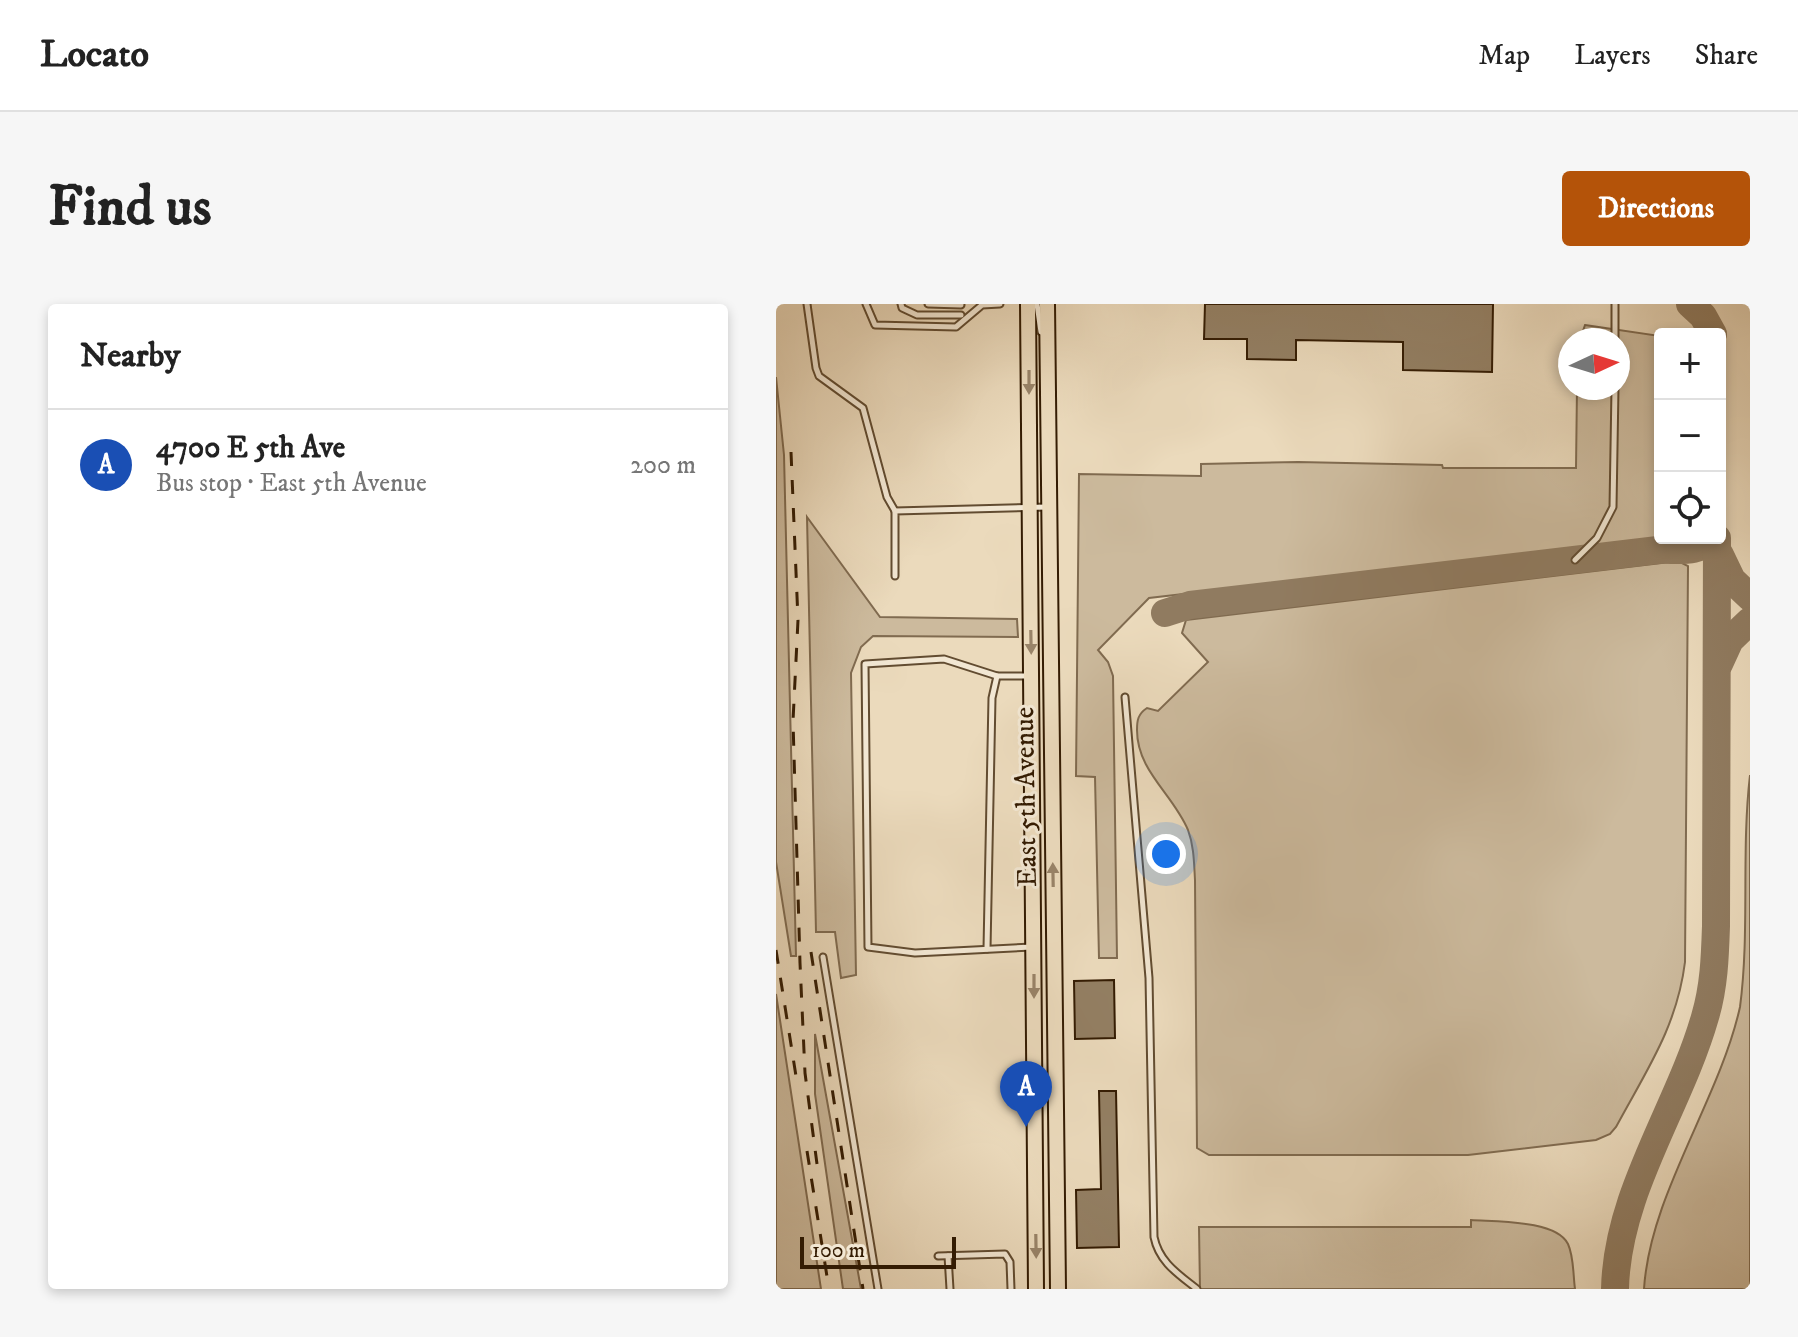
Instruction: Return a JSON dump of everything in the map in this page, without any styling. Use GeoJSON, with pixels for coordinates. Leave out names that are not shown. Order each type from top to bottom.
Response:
{"type":"FeatureCollection","features":[{"type":"Feature","properties":{"kind":"main road","name":"East 5th Avenue"},"geometry":{"type":"LineString","coordinates":[[1028,304],[1036,1289]]}},
{"type":"Feature","properties":{"kind":"main road","name":"East 5th Avenue"},"geometry":{"type":"LineString","coordinates":[[1047,304],[1058,1289]]}},
{"type":"Feature","properties":{"kind":"lane"},"geometry":{"type":"LineString","coordinates":[[807,304],[819,376],[863,408],[887,497],[895,511],[895,576]]}},
{"type":"Feature","properties":{"kind":"lane"},"geometry":{"type":"LineString","coordinates":[[866,304],[875,325],[956,327],[982,305],[997,304]]}},
{"type":"Feature","properties":{"kind":"lane"},"geometry":{"type":"LineString","coordinates":[[901,304],[902,308],[917,315],[961,315]]}},
{"type":"Feature","properties":{"kind":"lane"},"geometry":{"type":"LineString","coordinates":[[928,304],[961,305],[961,323]]}},
{"type":"Feature","properties":{"kind":"lane"},"geometry":{"type":"LineString","coordinates":[[1037,304],[1048,361]]}},
{"type":"Feature","properties":{"kind":"lane"},"geometry":{"type":"LineString","coordinates":[[1615,304],[1615,328]]}},
{"type":"Feature","properties":{"kind":"lane"},"geometry":{"type":"LineString","coordinates":[[1575,560],[1597,538],[1613,507],[1615,400]]}},
{"type":"Feature","properties":{"kind":"lane"},"geometry":{"type":"LineString","coordinates":[[895,511],[1049,507]]}},
{"type":"Feature","properties":{"kind":"lane"},"geometry":{"type":"LineString","coordinates":[[1031,676],[997,676],[944,659],[865,664],[868,947],[915,953],[1033,947]]}},
{"type":"Feature","properties":{"kind":"lane"},"geometry":{"type":"LineString","coordinates":[[987,949],[992,698],[997,676]]}},
{"type":"Feature","properties":{"kind":"lane"},"geometry":{"type":"LineString","coordinates":[[1125,697],[1149,978],[1154,1237],[1159,1254],[1167,1264],[1197,1289]]}},
{"type":"Feature","properties":{"kind":"lane"},"geometry":{"type":"LineString","coordinates":[[823,957],[878,1289]]}},
{"type":"Feature","properties":{"kind":"lane"},"geometry":{"type":"LineString","coordinates":[[1035,1141],[1056,1144]]}},
{"type":"Feature","properties":{"kind":"lane"},"geometry":{"type":"LineString","coordinates":[[938,1256],[1005,1254],[1010,1262],[1011,1289]]}},
{"type":"Feature","properties":{"kind":"lane"},"geometry":{"type":"LineString","coordinates":[[948,1256],[950,1289]]}},
{"type":"Feature","properties":{"kind":"shaded area"},"geometry":{"type":"Polygon","coordinates":[[[1630,332],[1654,335],[1654,539],[1149,598],[1098,650],[1108,662],[1113,676],[1117,958],[1099,958],[1095,777],[1076,776],[1079,474],[1201,476],[1201,464],[1298,462],[1442,465],[1443,468],[1576,468],[1577,400],[1630,400],[1630,332]]]}},
{"type":"Feature","properties":{"kind":"shaded area"},"geometry":{"type":"Polygon","coordinates":[[[776,377],[784,455],[796,956],[791,956],[776,862],[776,377]]]}},
{"type":"Feature","properties":{"kind":"shaded area"},"geometry":{"type":"Polygon","coordinates":[[[807,517],[880,617],[1017,619],[1018,637],[873,636],[861,647],[851,673],[856,975],[841,978],[835,932],[816,932],[807,517]]]}},
{"type":"Feature","properties":{"kind":"shaded area"},"geometry":{"type":"Polygon","coordinates":[[[1678,561],[1688,566],[1685,962],[1668,1028],[1616,1127],[1610,1134],[1596,1140],[1468,1155],[1209,1155],[1197,1148],[1193,848],[1182,817],[1143,758],[1137,730],[1144,710],[1158,711],[1208,662],[1182,633],[1186,620],[1678,561]]]}},
{"type":"Feature","properties":{"kind":"shaded area"},"geometry":{"type":"Polygon","coordinates":[[[1750,775],[1750,1289],[1644,1289],[1649,1253],[1659,1218],[1717,1077],[1740,1007],[1745,950],[1750,775]]]}},
{"type":"Feature","properties":{"kind":"shaded area"},"geometry":{"type":"Polygon","coordinates":[[[776,994],[821,1289],[776,1289],[776,994]]]}},
{"type":"Feature","properties":{"kind":"shaded area"},"geometry":{"type":"Polygon","coordinates":[[[815,1034],[861,1289],[843,1289],[815,1094],[815,1034]]]}},
{"type":"Feature","properties":{"kind":"shaded area"},"geometry":{"type":"Polygon","coordinates":[[[1471,1220],[1539,1226],[1561,1236],[1568,1244],[1571,1255],[1575,1289],[1200,1289],[1199,1227],[1471,1227],[1471,1220]]]}},
{"type":"Feature","properties":{"kind":"building"},"geometry":{"type":"Polygon","coordinates":[[[1205,304],[1493,304],[1492,372],[1403,370],[1403,342],[1296,340],[1296,360],[1247,359],[1247,339],[1204,339],[1205,304]]]}},
{"type":"Feature","properties":{"kind":"building"},"geometry":{"type":"Polygon","coordinates":[[[1114,980],[1115,1038],[1075,1039],[1074,981],[1114,980]]]}},
{"type":"Feature","properties":{"kind":"building"},"geometry":{"type":"Polygon","coordinates":[[[1099,1091],[1116,1091],[1119,1247],[1077,1248],[1076,1190],[1101,1189],[1099,1091]]]}},
{"type":"Feature","properties":{"kind":"taxiway"},"geometry":{"type":"LineString","coordinates":[[1690,304],[1703,316],[1710,328]]}},
{"type":"Feature","properties":{"kind":"taxiway"},"geometry":{"type":"LineString","coordinates":[[1165,613],[1190,605],[1658,550],[1688,550],[1706,544]]}},
{"type":"Feature","properties":{"kind":"taxiway"},"geometry":{"type":"LineString","coordinates":[[1615,1289],[1618,1253],[1626,1218],[1694,1051],[1712,983],[1716,926],[1717,544]]}},
{"type":"Feature","properties":{"kind":"taxiway"},"geometry":{"type":"LineString","coordinates":[[1720,555],[1732,580],[1750,597]]}},
{"type":"Feature","properties":{"kind":"taxiway"},"geometry":{"type":"LineString","coordinates":[[1719,664],[1730,640],[1750,621]]}},
{"type":"Feature","properties":{"kind":"railway"},"geometry":{"type":"LineString","coordinates":[[791,452],[798,620],[793,721],[800,963],[805,1073],[817,1164]]}},
{"type":"Feature","properties":{"kind":"railway"},"geometry":{"type":"LineString","coordinates":[[776,950],[796,1076]]}},
{"type":"Feature","properties":{"kind":"railway"},"geometry":{"type":"LineString","coordinates":[[811,952],[863,1289]]}},
{"type":"Feature","properties":{"kind":"railway"},"geometry":{"type":"LineString","coordinates":[[807,1151],[829,1289]]}},
{"type":"Feature","properties":{"kind":"place","name":"4700 E 5th Ave"},"geometry":{"type":"Point","coordinates":[1026,1127]}}]}
